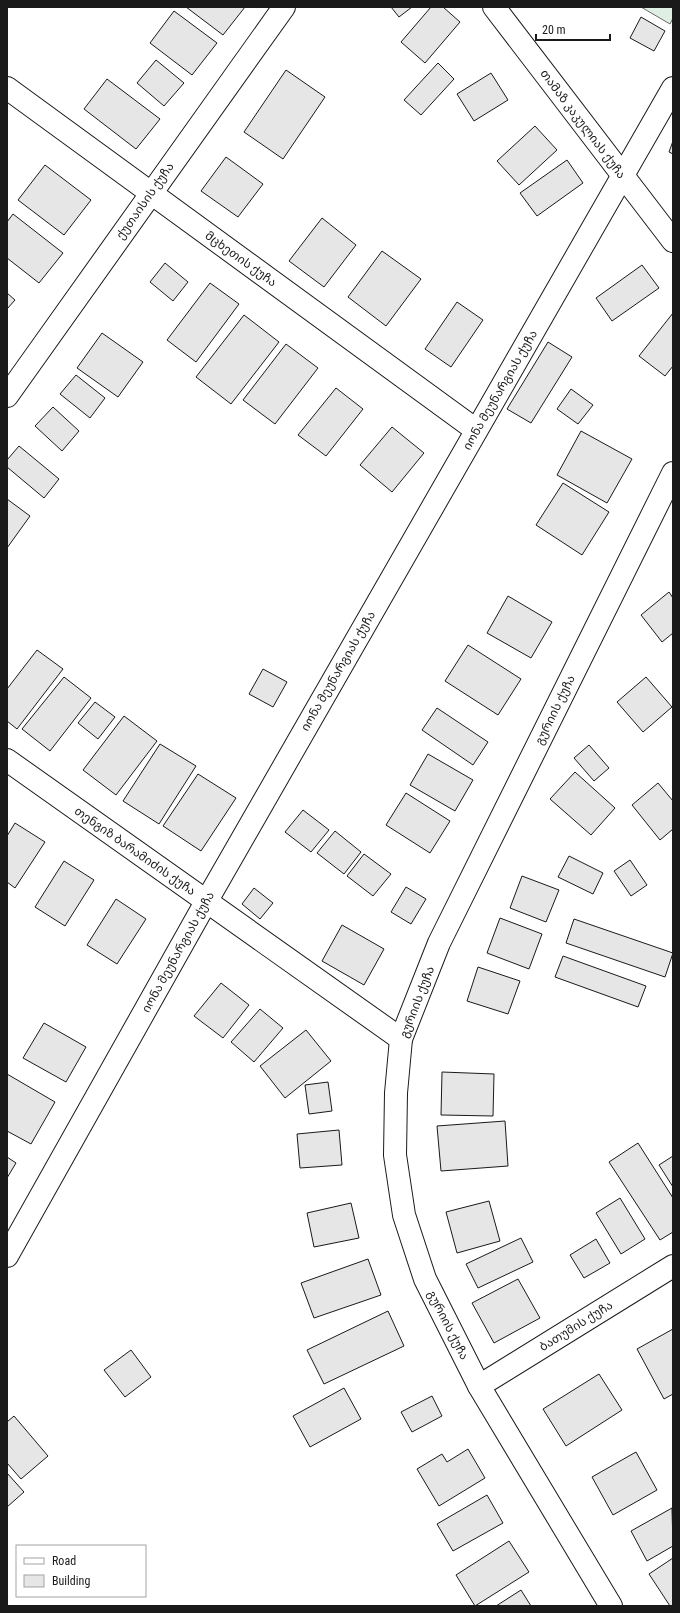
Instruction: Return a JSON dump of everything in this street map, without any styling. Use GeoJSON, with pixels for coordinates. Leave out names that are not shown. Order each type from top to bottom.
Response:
{"type":"FeatureCollection","features":[{"type":"Feature","properties":{"kind":"main road","name":"ქუთაისის ქუჩა"},"geometry":{"type":"LineString","coordinates":[[7,396],[284,7]]}},
{"type":"Feature","properties":{"kind":"main road","name":"თამაზ კაკულიას ქუჩა"},"geometry":{"type":"LineString","coordinates":[[494,7],[673,241]]}},
{"type":"Feature","properties":{"kind":"main road","name":"მცხეთის ქუჩა"},"geometry":{"type":"LineString","coordinates":[[7,88],[476,430]]}},
{"type":"Feature","properties":{"kind":"main road","name":"იონა მეუნარგიას ქუჩა"},"geometry":{"type":"LineString","coordinates":[[7,1256],[206,902],[673,88]]}},
{"type":"Feature","properties":{"kind":"main road","name":"გურიის ქუჩა"},"geometry":{"type":"LineString","coordinates":[[611,1606],[479,1386],[425,1279],[404,1215],[395,1155],[396,1093],[401,1040],[439,943],[673,473]]}},
{"type":"Feature","properties":{"kind":"main road","name":"თენგიზ ბარამიძის ქუჩა"},"geometry":{"type":"LineString","coordinates":[[7,760],[401,1040]]}},
{"type":"Feature","properties":{"kind":"main road","name":"ბათუმის ქუჩა"},"geometry":{"type":"LineString","coordinates":[[479,1386],[673,1266]]}},
{"type":"Feature","properties":{"kind":"green space"},"geometry":{"type":"Polygon","coordinates":[[[641,7],[673,7],[673,18],[670,24],[641,7]]]}},
{"type":"Feature","properties":{"kind":"building"},"geometry":{"type":"Polygon","coordinates":[[[186,7],[245,7],[223,35],[186,7]]]}},
{"type":"Feature","properties":{"kind":"building"},"geometry":{"type":"Polygon","coordinates":[[[391,7],[412,7],[399,17],[391,7]]]}},
{"type":"Feature","properties":{"kind":"building"},"geometry":{"type":"Polygon","coordinates":[[[431,7],[443,7],[460,22],[425,63],[401,42],[431,7]]]}},
{"type":"Feature","properties":{"kind":"building"},"geometry":{"type":"Polygon","coordinates":[[[174,11],[217,43],[192,75],[150,43],[174,11]]]}},
{"type":"Feature","properties":{"kind":"building"},"geometry":{"type":"Polygon","coordinates":[[[641,17],[665,31],[654,51],[630,38],[641,17]]]}},
{"type":"Feature","properties":{"kind":"building"},"geometry":{"type":"Polygon","coordinates":[[[156,60],[184,83],[164,106],[137,83],[156,60]]]}},
{"type":"Feature","properties":{"kind":"building"},"geometry":{"type":"Polygon","coordinates":[[[438,63],[454,79],[421,115],[404,100],[438,63]]]}},
{"type":"Feature","properties":{"kind":"building"},"geometry":{"type":"Polygon","coordinates":[[[286,70],[325,97],[283,159],[244,132],[286,70]]]}},
{"type":"Feature","properties":{"kind":"building"},"geometry":{"type":"Polygon","coordinates":[[[491,73],[508,100],[474,121],[457,94],[491,73]]]}},
{"type":"Feature","properties":{"kind":"building"},"geometry":{"type":"Polygon","coordinates":[[[107,79],[160,119],[136,149],[84,109],[107,79]]]}},
{"type":"Feature","properties":{"kind":"building"},"geometry":{"type":"Polygon","coordinates":[[[535,126],[557,150],[519,185],[497,161],[535,126]]]}},
{"type":"Feature","properties":{"kind":"building"},"geometry":{"type":"Polygon","coordinates":[[[673,141],[673,154],[669,152],[673,141]]]}},
{"type":"Feature","properties":{"kind":"building"},"geometry":{"type":"Polygon","coordinates":[[[226,157],[263,184],[238,217],[201,191],[226,157]]]}},
{"type":"Feature","properties":{"kind":"building"},"geometry":{"type":"Polygon","coordinates":[[[567,160],[583,183],[537,216],[520,193],[567,160]]]}},
{"type":"Feature","properties":{"kind":"building"},"geometry":{"type":"Polygon","coordinates":[[[45,165],[91,200],[64,235],[18,200],[45,165]]]}},
{"type":"Feature","properties":{"kind":"building"},"geometry":{"type":"Polygon","coordinates":[[[13,214],[63,253],[39,283],[7,258],[7,222],[13,214]]]}},
{"type":"Feature","properties":{"kind":"building"},"geometry":{"type":"Polygon","coordinates":[[[322,218],[356,245],[324,287],[289,261],[322,218]]]}},
{"type":"Feature","properties":{"kind":"building"},"geometry":{"type":"Polygon","coordinates":[[[382,251],[421,279],[386,326],[348,297],[382,251]]]}},
{"type":"Feature","properties":{"kind":"building"},"geometry":{"type":"Polygon","coordinates":[[[165,263],[188,282],[173,301],[150,282],[165,263]]]}},
{"type":"Feature","properties":{"kind":"building"},"geometry":{"type":"Polygon","coordinates":[[[642,265],[659,288],[612,321],[596,298],[642,265]]]}},
{"type":"Feature","properties":{"kind":"building"},"geometry":{"type":"Polygon","coordinates":[[[210,283],[239,304],[196,362],[167,340],[210,283]]]}},
{"type":"Feature","properties":{"kind":"building"},"geometry":{"type":"Polygon","coordinates":[[[7,293],[15,300],[7,309],[7,293]]]}},
{"type":"Feature","properties":{"kind":"building"},"geometry":{"type":"Polygon","coordinates":[[[457,302],[483,320],[451,367],[425,349],[457,302]]]}},
{"type":"Feature","properties":{"kind":"building"},"geometry":{"type":"Polygon","coordinates":[[[673,313],[673,366],[665,376],[639,356],[673,313]]]}},
{"type":"Feature","properties":{"kind":"building"},"geometry":{"type":"Polygon","coordinates":[[[244,315],[279,342],[231,404],[196,377],[244,315]]]}},
{"type":"Feature","properties":{"kind":"building"},"geometry":{"type":"Polygon","coordinates":[[[102,333],[143,362],[118,397],[77,368],[102,333]]]}},
{"type":"Feature","properties":{"kind":"building"},"geometry":{"type":"Polygon","coordinates":[[[548,342],[572,357],[531,423],[507,409],[548,342]]]}},
{"type":"Feature","properties":{"kind":"building"},"geometry":{"type":"Polygon","coordinates":[[[286,344],[318,368],[275,424],[243,400],[286,344]]]}},
{"type":"Feature","properties":{"kind":"building"},"geometry":{"type":"Polygon","coordinates":[[[76,375],[105,398],[90,418],[60,394],[76,375]]]}},
{"type":"Feature","properties":{"kind":"building"},"geometry":{"type":"Polygon","coordinates":[[[336,388],[363,409],[326,456],[298,435],[336,388]]]}},
{"type":"Feature","properties":{"kind":"building"},"geometry":{"type":"Polygon","coordinates":[[[571,389],[593,405],[578,424],[557,409],[571,389]]]}},
{"type":"Feature","properties":{"kind":"building"},"geometry":{"type":"Polygon","coordinates":[[[53,407],[79,431],[62,451],[35,426],[53,407]]]}},
{"type":"Feature","properties":{"kind":"building"},"geometry":{"type":"Polygon","coordinates":[[[392,427],[424,453],[392,492],[360,465],[392,427]]]}},
{"type":"Feature","properties":{"kind":"building"},"geometry":{"type":"Polygon","coordinates":[[[581,431],[632,459],[607,503],[557,475],[581,431]]]}},
{"type":"Feature","properties":{"kind":"building"},"geometry":{"type":"Polygon","coordinates":[[[19,446],[59,479],[44,498],[7,467],[7,460],[19,446]]]}},
{"type":"Feature","properties":{"kind":"building"},"geometry":{"type":"Polygon","coordinates":[[[563,483],[609,512],[582,555],[536,525],[563,483]]]}},
{"type":"Feature","properties":{"kind":"building"},"geometry":{"type":"Polygon","coordinates":[[[7,499],[30,516],[7,548],[7,499]]]}},
{"type":"Feature","properties":{"kind":"building"},"geometry":{"type":"Polygon","coordinates":[[[669,592],[673,598],[673,633],[662,642],[641,615],[669,592]]]}},
{"type":"Feature","properties":{"kind":"building"},"geometry":{"type":"Polygon","coordinates":[[[508,596],[552,622],[531,658],[487,633],[508,596]]]}},
{"type":"Feature","properties":{"kind":"building"},"geometry":{"type":"Polygon","coordinates":[[[468,645],[521,679],[498,715],[445,681],[468,645]]]}},
{"type":"Feature","properties":{"kind":"building"},"geometry":{"type":"Polygon","coordinates":[[[37,650],[63,669],[17,729],[7,721],[7,689],[37,650]]]}},
{"type":"Feature","properties":{"kind":"building"},"geometry":{"type":"Polygon","coordinates":[[[263,669],[287,682],[273,707],[249,694],[263,669]]]}},
{"type":"Feature","properties":{"kind":"building"},"geometry":{"type":"Polygon","coordinates":[[[64,677],[91,698],[50,751],[22,729],[64,677]]]}},
{"type":"Feature","properties":{"kind":"building"},"geometry":{"type":"Polygon","coordinates":[[[646,677],[672,707],[643,732],[617,702],[646,677]]]}},
{"type":"Feature","properties":{"kind":"building"},"geometry":{"type":"Polygon","coordinates":[[[95,702],[115,717],[98,739],[78,723],[95,702]]]}},
{"type":"Feature","properties":{"kind":"building"},"geometry":{"type":"Polygon","coordinates":[[[437,708],[488,742],[473,765],[422,730],[437,708]]]}},
{"type":"Feature","properties":{"kind":"building"},"geometry":{"type":"Polygon","coordinates":[[[124,716],[157,741],[116,795],[83,770],[124,716]]]}},
{"type":"Feature","properties":{"kind":"building"},"geometry":{"type":"Polygon","coordinates":[[[160,744],[196,766],[159,824],[123,801],[160,744]]]}},
{"type":"Feature","properties":{"kind":"building"},"geometry":{"type":"Polygon","coordinates":[[[589,745],[609,768],[594,781],[574,758],[589,745]]]}},
{"type":"Feature","properties":{"kind":"building"},"geometry":{"type":"Polygon","coordinates":[[[428,754],[473,780],[455,811],[410,785],[428,754]]]}},
{"type":"Feature","properties":{"kind":"building"},"geometry":{"type":"Polygon","coordinates":[[[575,772],[615,808],[591,835],[550,799],[575,772]]]}},
{"type":"Feature","properties":{"kind":"building"},"geometry":{"type":"Polygon","coordinates":[[[198,774],[236,798],[201,851],[163,826],[198,774]]]}},
{"type":"Feature","properties":{"kind":"building"},"geometry":{"type":"Polygon","coordinates":[[[658,783],[673,801],[673,829],[660,840],[632,805],[658,783]]]}},
{"type":"Feature","properties":{"kind":"building"},"geometry":{"type":"Polygon","coordinates":[[[406,793],[450,821],[430,853],[386,825],[406,793]]]}},
{"type":"Feature","properties":{"kind":"building"},"geometry":{"type":"Polygon","coordinates":[[[303,810],[329,830],[311,852],[285,832],[303,810]]]}},
{"type":"Feature","properties":{"kind":"building"},"geometry":{"type":"Polygon","coordinates":[[[15,823],[45,842],[15,888],[7,882],[7,836],[15,823]]]}},
{"type":"Feature","properties":{"kind":"building"},"geometry":{"type":"Polygon","coordinates":[[[335,831],[361,852],[344,874],[317,853],[335,831]]]}},
{"type":"Feature","properties":{"kind":"building"},"geometry":{"type":"Polygon","coordinates":[[[364,854],[391,874],[373,896],[347,876],[364,854]]]}},
{"type":"Feature","properties":{"kind":"building"},"geometry":{"type":"Polygon","coordinates":[[[569,856],[603,873],[593,894],[558,877],[569,856]]]}},
{"type":"Feature","properties":{"kind":"building"},"geometry":{"type":"Polygon","coordinates":[[[630,860],[647,885],[631,896],[614,871],[630,860]]]}},
{"type":"Feature","properties":{"kind":"building"},"geometry":{"type":"Polygon","coordinates":[[[64,861],[94,880],[65,926],[35,907],[64,861]]]}},
{"type":"Feature","properties":{"kind":"building"},"geometry":{"type":"Polygon","coordinates":[[[522,876],[559,890],[546,922],[510,908],[522,876]]]}},
{"type":"Feature","properties":{"kind":"building"},"geometry":{"type":"Polygon","coordinates":[[[406,887],[426,899],[411,924],[391,912],[406,887]]]}},
{"type":"Feature","properties":{"kind":"building"},"geometry":{"type":"Polygon","coordinates":[[[254,888],[273,903],[260,919],[242,904],[254,888]]]}},
{"type":"Feature","properties":{"kind":"building"},"geometry":{"type":"Polygon","coordinates":[[[116,899],[146,919],[117,964],[87,945],[116,899]]]}},
{"type":"Feature","properties":{"kind":"building"},"geometry":{"type":"Polygon","coordinates":[[[500,918],[542,934],[529,969],[487,953],[500,918]]]}},
{"type":"Feature","properties":{"kind":"building"},"geometry":{"type":"Polygon","coordinates":[[[574,919],[673,953],[665,977],[566,943],[574,919]]]}},
{"type":"Feature","properties":{"kind":"building"},"geometry":{"type":"Polygon","coordinates":[[[342,925],[384,949],[364,985],[322,961],[342,925]]]}},
{"type":"Feature","properties":{"kind":"building"},"geometry":{"type":"Polygon","coordinates":[[[563,956],[646,986],[638,1007],[555,977],[563,956]]]}},
{"type":"Feature","properties":{"kind":"building"},"geometry":{"type":"Polygon","coordinates":[[[478,967],[520,981],[508,1014],[467,1001],[478,967]]]}},
{"type":"Feature","properties":{"kind":"building"},"geometry":{"type":"Polygon","coordinates":[[[221,983],[249,1005],[223,1038],[194,1016],[221,983]]]}},
{"type":"Feature","properties":{"kind":"building"},"geometry":{"type":"Polygon","coordinates":[[[260,1009],[283,1028],[254,1062],[231,1042],[260,1009]]]}},
{"type":"Feature","properties":{"kind":"building"},"geometry":{"type":"Polygon","coordinates":[[[44,1023],[86,1047],[66,1082],[23,1058],[44,1023]]]}},
{"type":"Feature","properties":{"kind":"building"},"geometry":{"type":"Polygon","coordinates":[[[306,1030],[331,1061],[285,1098],[260,1066],[306,1030]]]}},
{"type":"Feature","properties":{"kind":"building"},"geometry":{"type":"Polygon","coordinates":[[[442,1072],[494,1074],[493,1116],[441,1115],[442,1072]]]}},
{"type":"Feature","properties":{"kind":"building"},"geometry":{"type":"Polygon","coordinates":[[[7,1074],[55,1102],[31,1144],[7,1131],[7,1074]]]}},
{"type":"Feature","properties":{"kind":"building"},"geometry":{"type":"Polygon","coordinates":[[[328,1082],[332,1111],[309,1114],[305,1085],[328,1082]]]}},
{"type":"Feature","properties":{"kind":"building"},"geometry":{"type":"Polygon","coordinates":[[[505,1121],[508,1166],[441,1171],[437,1126],[505,1121]]]}},
{"type":"Feature","properties":{"kind":"building"},"geometry":{"type":"Polygon","coordinates":[[[339,1130],[342,1165],[300,1168],[297,1134],[339,1130]]]}},
{"type":"Feature","properties":{"kind":"building"},"geometry":{"type":"Polygon","coordinates":[[[638,1143],[673,1198],[673,1232],[660,1240],[609,1162],[638,1143]]]}},
{"type":"Feature","properties":{"kind":"building"},"geometry":{"type":"Polygon","coordinates":[[[673,1156],[673,1187],[659,1165],[673,1156]]]}},
{"type":"Feature","properties":{"kind":"building"},"geometry":{"type":"Polygon","coordinates":[[[7,1157],[16,1163],[7,1178],[7,1157]]]}},
{"type":"Feature","properties":{"kind":"building"},"geometry":{"type":"Polygon","coordinates":[[[620,1198],[645,1239],[621,1254],[596,1213],[620,1198]]]}},
{"type":"Feature","properties":{"kind":"building"},"geometry":{"type":"Polygon","coordinates":[[[489,1201],[500,1241],[457,1253],[446,1212],[489,1201]]]}},
{"type":"Feature","properties":{"kind":"building"},"geometry":{"type":"Polygon","coordinates":[[[351,1203],[359,1238],[314,1247],[307,1213],[351,1203]]]}},
{"type":"Feature","properties":{"kind":"building"},"geometry":{"type":"Polygon","coordinates":[[[521,1238],[533,1262],[478,1288],[466,1264],[521,1238]]]}},
{"type":"Feature","properties":{"kind":"building"},"geometry":{"type":"Polygon","coordinates":[[[596,1239],[610,1263],[584,1278],[570,1255],[596,1239]]]}},
{"type":"Feature","properties":{"kind":"building"},"geometry":{"type":"Polygon","coordinates":[[[368,1259],[381,1295],[314,1318],[301,1283],[368,1259]]]}},
{"type":"Feature","properties":{"kind":"building"},"geometry":{"type":"Polygon","coordinates":[[[518,1279],[540,1318],[494,1343],[472,1303],[518,1279]]]}},
{"type":"Feature","properties":{"kind":"building"},"geometry":{"type":"Polygon","coordinates":[[[388,1311],[404,1346],[324,1384],[307,1350],[388,1311]]]}},
{"type":"Feature","properties":{"kind":"building"},"geometry":{"type":"Polygon","coordinates":[[[673,1329],[673,1394],[664,1399],[637,1349],[673,1329]]]}},
{"type":"Feature","properties":{"kind":"building"},"geometry":{"type":"Polygon","coordinates":[[[131,1350],[151,1377],[125,1397],[104,1370],[131,1350]]]}},
{"type":"Feature","properties":{"kind":"building"},"geometry":{"type":"Polygon","coordinates":[[[599,1374],[622,1410],[566,1446],[543,1409],[599,1374]]]}},
{"type":"Feature","properties":{"kind":"building"},"geometry":{"type":"Polygon","coordinates":[[[344,1388],[361,1419],[310,1447],[293,1416],[344,1388]]]}},
{"type":"Feature","properties":{"kind":"building"},"geometry":{"type":"Polygon","coordinates":[[[432,1396],[442,1416],[412,1432],[401,1412],[432,1396]]]}},
{"type":"Feature","properties":{"kind":"building"},"geometry":{"type":"Polygon","coordinates":[[[14,1416],[48,1456],[21,1479],[7,1463],[7,1422],[14,1416]]]}},
{"type":"Feature","properties":{"kind":"building"},"geometry":{"type":"Polygon","coordinates":[[[468,1449],[485,1478],[439,1506],[417,1469],[442,1454],[447,1462],[468,1449]]]}},
{"type":"Feature","properties":{"kind":"building"},"geometry":{"type":"Polygon","coordinates":[[[636,1452],[657,1490],[613,1515],[592,1477],[636,1452]]]}},
{"type":"Feature","properties":{"kind":"building"},"geometry":{"type":"Polygon","coordinates":[[[7,1473],[24,1492],[7,1507],[7,1473]]]}},
{"type":"Feature","properties":{"kind":"building"},"geometry":{"type":"Polygon","coordinates":[[[487,1495],[503,1523],[453,1551],[437,1524],[487,1495]]]}},
{"type":"Feature","properties":{"kind":"building"},"geometry":{"type":"Polygon","coordinates":[[[672,1508],[673,1546],[647,1561],[631,1531],[672,1508]]]}},
{"type":"Feature","properties":{"kind":"building"},"geometry":{"type":"Polygon","coordinates":[[[509,1541],[529,1572],[475,1606],[456,1575],[509,1541]]]}},
{"type":"Feature","properties":{"kind":"building"},"geometry":{"type":"Polygon","coordinates":[[[673,1558],[673,1606],[670,1606],[649,1574],[673,1558]]]}},
{"type":"Feature","properties":{"kind":"building"},"geometry":{"type":"Polygon","coordinates":[[[521,1590],[531,1606],[496,1606],[521,1590]]]}}]}
